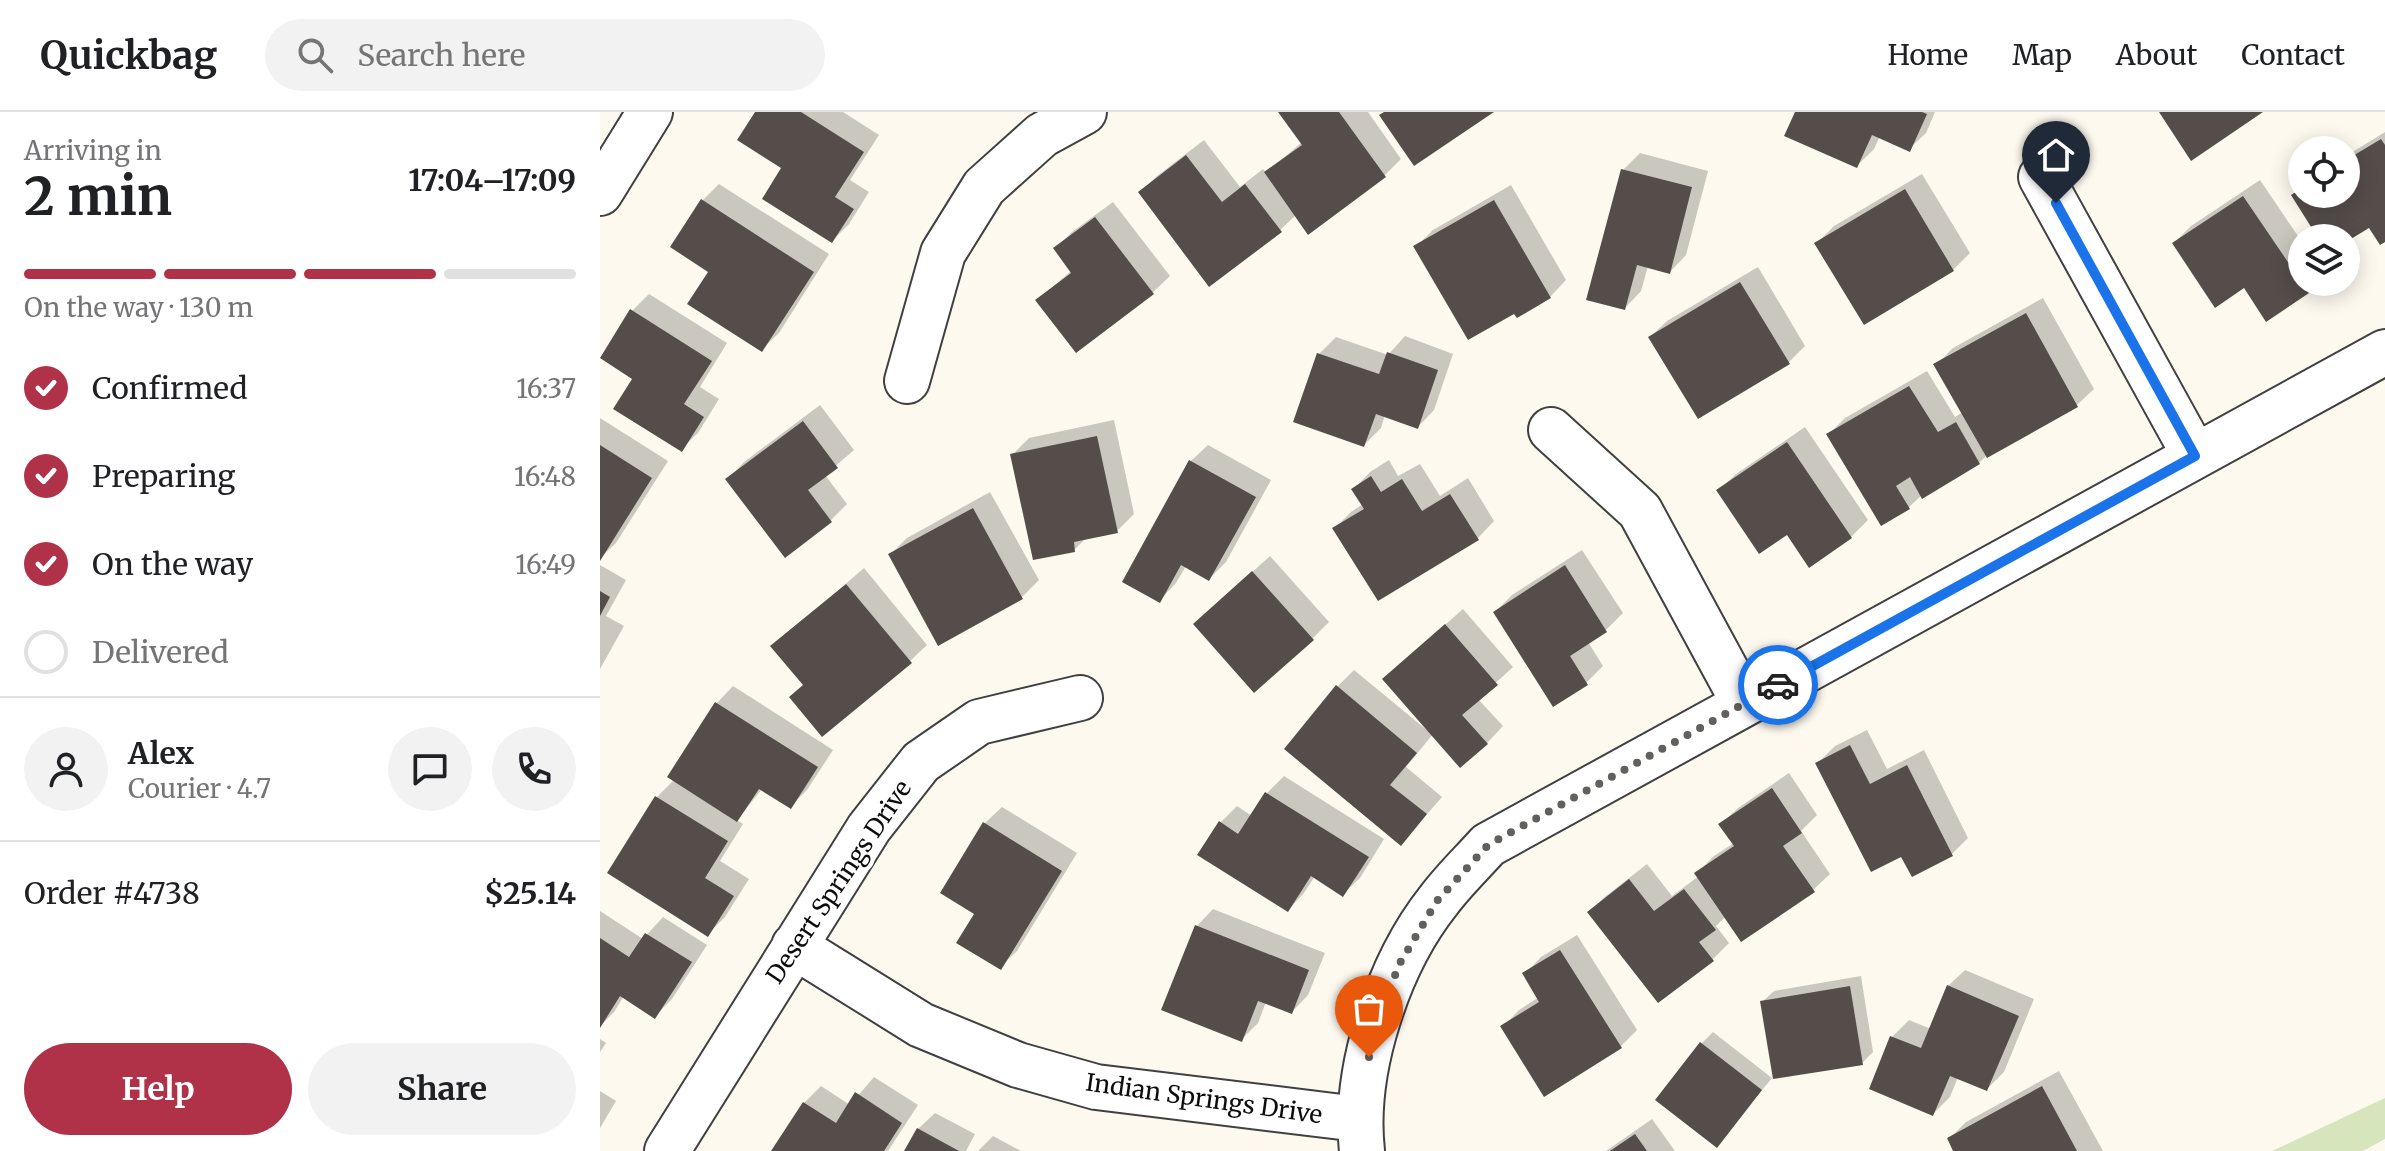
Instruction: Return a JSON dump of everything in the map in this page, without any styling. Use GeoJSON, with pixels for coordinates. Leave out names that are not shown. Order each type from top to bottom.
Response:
{"type":"FeatureCollection","features":[{"type":"Feature","properties":{"kind":"street"},"geometry":{"type":"LineString","coordinates":[[600,193],[650,112]]}},
{"type":"Feature","properties":{"kind":"street"},"geometry":{"type":"LineString","coordinates":[[907,381],[943,253],[984,187],[1042,135],[1084,112]]}},
{"type":"Feature","properties":{"kind":"street"},"geometry":{"type":"LineString","coordinates":[[2041,177],[2195,456]]}},
{"type":"Feature","properties":{"kind":"street"},"geometry":{"type":"LineString","coordinates":[[1360,1135],[1375,1025],[1400,963],[1437,901],[1488,845],[2385,352]]}},
{"type":"Feature","properties":{"kind":"street"},"geometry":{"type":"LineString","coordinates":[[1551,430],[1640,511],[1744,703]]}},
{"type":"Feature","properties":{"kind":"street","name":"Desert Springs Drive"},"geometry":{"type":"LineString","coordinates":[[667,1151],[869,828],[921,762],[979,722],[1080,698]]}},
{"type":"Feature","properties":{"kind":"street","name":"Indian Springs Drive"},"geometry":{"type":"LineString","coordinates":[[794,946],[921,1025],[1018,1065],[1096,1087],[1360,1135]]}},
{"type":"Feature","properties":{"kind":"green space"},"geometry":{"type":"Polygon","coordinates":[[[2385,1098],[2385,1139],[2363,1151],[2272,1151],[2385,1098]]]}},
{"type":"Feature","properties":{"kind":"building"},"geometry":{"type":"Polygon","coordinates":[[[755,112],[801,112],[864,152],[835,197],[854,209],[832,243],[762,199],[781,168],[737,140],[755,112]]]}},
{"type":"Feature","properties":{"kind":"building"},"geometry":{"type":"Polygon","coordinates":[[[1278,112],[1339,112],[1386,177],[1308,235],[1264,172],[1302,145],[1278,112]]]}},
{"type":"Feature","properties":{"kind":"building"},"geometry":{"type":"Polygon","coordinates":[[[1384,112],[1494,112],[1414,166],[1379,115],[1384,112]]]}},
{"type":"Feature","properties":{"kind":"building"},"geometry":{"type":"Polygon","coordinates":[[[1795,112],[1927,114],[1910,152],[1872,135],[1857,168],[1784,136],[1795,112]]]}},
{"type":"Feature","properties":{"kind":"building"},"geometry":{"type":"Polygon","coordinates":[[[2159,112],[2263,112],[2191,161],[2159,112]]]}},
{"type":"Feature","properties":{"kind":"building"},"geometry":{"type":"Polygon","coordinates":[[[2381,139],[2385,145],[2385,242],[2380,245],[2369,228],[2360,233],[2360,224],[2309,224],[2299,208],[2360,208],[2360,152],[2381,139]]]}},
{"type":"Feature","properties":{"kind":"building"},"geometry":{"type":"Polygon","coordinates":[[[1186,155],[1222,202],[1245,184],[1282,232],[1209,287],[1138,192],[1186,155]]]}},
{"type":"Feature","properties":{"kind":"building"},"geometry":{"type":"Polygon","coordinates":[[[1621,169],[1692,187],[1670,274],[1637,265],[1625,310],[1586,300],[1621,169]]]}},
{"type":"Feature","properties":{"kind":"building"},"geometry":{"type":"Polygon","coordinates":[[[1905,189],[1954,271],[1864,325],[1814,243],[1905,189]]]}},
{"type":"Feature","properties":{"kind":"building"},"geometry":{"type":"Polygon","coordinates":[[[2243,196],[2288,262],[2288,296],[2305,296],[2266,322],[2244,288],[2215,308],[2172,243],[2243,196]]]}},
{"type":"Feature","properties":{"kind":"building"},"geometry":{"type":"Polygon","coordinates":[[[701,199],[814,272],[762,352],[687,304],[708,272],[670,247],[701,199]]]}},
{"type":"Feature","properties":{"kind":"building"},"geometry":{"type":"Polygon","coordinates":[[[1494,200],[1551,298],[1517,318],[1514,314],[1468,340],[1413,246],[1494,200]]]}},
{"type":"Feature","properties":{"kind":"building"},"geometry":{"type":"Polygon","coordinates":[[[1095,217],[1154,294],[1076,353],[1035,300],[1071,273],[1053,248],[1095,217]]]}},
{"type":"Feature","properties":{"kind":"building"},"geometry":{"type":"Polygon","coordinates":[[[1740,282],[1790,364],[1698,419],[1648,337],[1740,282]]]}},
{"type":"Feature","properties":{"kind":"building"},"geometry":{"type":"Polygon","coordinates":[[[630,309],[712,361],[684,404],[704,417],[682,452],[613,409],[632,379],[600,358],[630,309]]]}},
{"type":"Feature","properties":{"kind":"building"},"geometry":{"type":"Polygon","coordinates":[[[2026,313],[2078,407],[1987,458],[1933,364],[2026,313]]]}},
{"type":"Feature","properties":{"kind":"building"},"geometry":{"type":"Polygon","coordinates":[[[1387,352],[1438,370],[1418,429],[1376,414],[1364,447],[1293,422],[1317,353],[1379,374],[1387,352]]]}},
{"type":"Feature","properties":{"kind":"building"},"geometry":{"type":"Polygon","coordinates":[[[1909,386],[1938,432],[1956,422],[1980,464],[1922,499],[1910,477],[1896,486],[1910,509],[1881,526],[1826,434],[1909,386]]]}},
{"type":"Feature","properties":{"kind":"building"},"geometry":{"type":"Polygon","coordinates":[[[803,421],[838,468],[808,490],[832,522],[785,558],[725,479],[803,421]]]}},
{"type":"Feature","properties":{"kind":"building"},"geometry":{"type":"Polygon","coordinates":[[[1097,436],[1118,533],[1074,542],[1075,552],[1033,560],[1010,454],[1097,436]]]}},
{"type":"Feature","properties":{"kind":"building"},"geometry":{"type":"Polygon","coordinates":[[[1787,442],[1852,538],[1809,568],[1787,535],[1759,554],[1716,490],[1787,442]]]}},
{"type":"Feature","properties":{"kind":"building"},"geometry":{"type":"Polygon","coordinates":[[[600,445],[652,478],[600,561],[600,445]]]}},
{"type":"Feature","properties":{"kind":"building"},"geometry":{"type":"Polygon","coordinates":[[[1189,460],[1256,497],[1209,581],[1181,565],[1160,603],[1122,582],[1189,460]]]}},
{"type":"Feature","properties":{"kind":"building"},"geometry":{"type":"Polygon","coordinates":[[[1371,476],[1381,492],[1402,479],[1422,511],[1450,494],[1479,540],[1378,601],[1332,528],[1364,509],[1351,489],[1371,476]]]}},
{"type":"Feature","properties":{"kind":"building"},"geometry":{"type":"Polygon","coordinates":[[[973,508],[1023,599],[938,646],[888,554],[973,508]]]}},
{"type":"Feature","properties":{"kind":"building"},"geometry":{"type":"Polygon","coordinates":[[[1565,565],[1607,632],[1570,656],[1588,685],[1553,707],[1493,612],[1565,565]]]}},
{"type":"Feature","properties":{"kind":"building"},"geometry":{"type":"Polygon","coordinates":[[[1252,571],[1314,640],[1254,693],[1193,624],[1252,571]]]}},
{"type":"Feature","properties":{"kind":"building"},"geometry":{"type":"Polygon","coordinates":[[[846,584],[912,663],[822,737],[789,697],[803,685],[770,646],[846,584]]]}},
{"type":"Feature","properties":{"kind":"building"},"geometry":{"type":"Polygon","coordinates":[[[600,591],[610,597],[600,616],[600,591]]]}},
{"type":"Feature","properties":{"kind":"building"},"geometry":{"type":"Polygon","coordinates":[[[1445,624],[1498,685],[1462,715],[1488,744],[1460,768],[1382,679],[1445,624]]]}},
{"type":"Feature","properties":{"kind":"building"},"geometry":{"type":"Polygon","coordinates":[[[1336,685],[1417,753],[1390,785],[1427,814],[1401,846],[1284,749],[1336,685]]]}},
{"type":"Feature","properties":{"kind":"building"},"geometry":{"type":"Polygon","coordinates":[[[715,702],[818,767],[791,809],[759,789],[737,822],[667,777],[715,702]]]}},
{"type":"Feature","properties":{"kind":"building"},"geometry":{"type":"Polygon","coordinates":[[[1850,745],[1870,784],[1907,765],[1953,856],[1912,877],[1901,857],[1871,872],[1815,763],[1850,745]]]}},
{"type":"Feature","properties":{"kind":"building"},"geometry":{"type":"Polygon","coordinates":[[[1772,788],[1802,833],[1783,846],[1815,892],[1741,942],[1694,873],[1734,846],[1718,824],[1772,788]]]}},
{"type":"Feature","properties":{"kind":"building"},"geometry":{"type":"Polygon","coordinates":[[[1265,792],[1369,857],[1343,897],[1311,876],[1288,912],[1197,855],[1219,821],[1238,834],[1265,792]]]}},
{"type":"Feature","properties":{"kind":"building"},"geometry":{"type":"Polygon","coordinates":[[[655,796],[728,841],[705,878],[734,896],[708,937],[607,873],[655,796]]]}},
{"type":"Feature","properties":{"kind":"building"},"geometry":{"type":"Polygon","coordinates":[[[983,822],[1062,871],[1001,970],[956,943],[974,914],[940,893],[983,822]]]}},
{"type":"Feature","properties":{"kind":"building"},"geometry":{"type":"Polygon","coordinates":[[[1629,879],[1654,911],[1684,889],[1716,930],[1699,942],[1714,961],[1658,1003],[1587,912],[1629,879]]]}},
{"type":"Feature","properties":{"kind":"building"},"geometry":{"type":"Polygon","coordinates":[[[1195,925],[1309,970],[1292,1014],[1258,1001],[1242,1042],[1161,1010],[1195,925]]]}},
{"type":"Feature","properties":{"kind":"building"},"geometry":{"type":"Polygon","coordinates":[[[645,933],[692,962],[655,1019],[620,996],[600,1028],[600,938],[629,957],[645,933]]]}},
{"type":"Feature","properties":{"kind":"building"},"geometry":{"type":"Polygon","coordinates":[[[1560,950],[1622,1048],[1544,1097],[1500,1026],[1539,1002],[1522,973],[1560,950]]]}},
{"type":"Feature","properties":{"kind":"building"},"geometry":{"type":"Polygon","coordinates":[[[1947,985],[2019,1016],[1987,1091],[1950,1076],[1933,1116],[1869,1089],[1890,1036],[1921,1048],[1947,985]]]}},
{"type":"Feature","properties":{"kind":"building"},"geometry":{"type":"Polygon","coordinates":[[[1850,986],[1863,1065],[1773,1079],[1760,1001],[1850,986]]]}},
{"type":"Feature","properties":{"kind":"building"},"geometry":{"type":"Polygon","coordinates":[[[1700,1042],[1762,1090],[1717,1148],[1655,1100],[1700,1042]]]}},
{"type":"Feature","properties":{"kind":"building"},"geometry":{"type":"Polygon","coordinates":[[[2042,1086],[2077,1151],[1953,1151],[1947,1138],[2042,1086]]]}},
{"type":"Feature","properties":{"kind":"building"},"geometry":{"type":"Polygon","coordinates":[[[855,1092],[902,1123],[884,1151],[771,1151],[803,1102],[836,1123],[855,1092]]]}},
{"type":"Feature","properties":{"kind":"building"},"geometry":{"type":"Polygon","coordinates":[[[917,1128],[959,1151],[904,1151],[917,1128]]]}},
{"type":"Feature","properties":{"kind":"building"},"geometry":{"type":"Polygon","coordinates":[[[1635,1134],[1647,1151],[1610,1151],[1635,1134]]]}},
{"type":"Feature","properties":{"kind":"way so far"},"geometry":{"type":"LineString","coordinates":[[1369,1057],[1375,1025],[1400,963],[1437,901],[1488,845],[1778,685]]}},
{"type":"Feature","properties":{"kind":"route"},"geometry":{"type":"LineString","coordinates":[[1778,685],[2195,456],[2056,203]]}}]}
